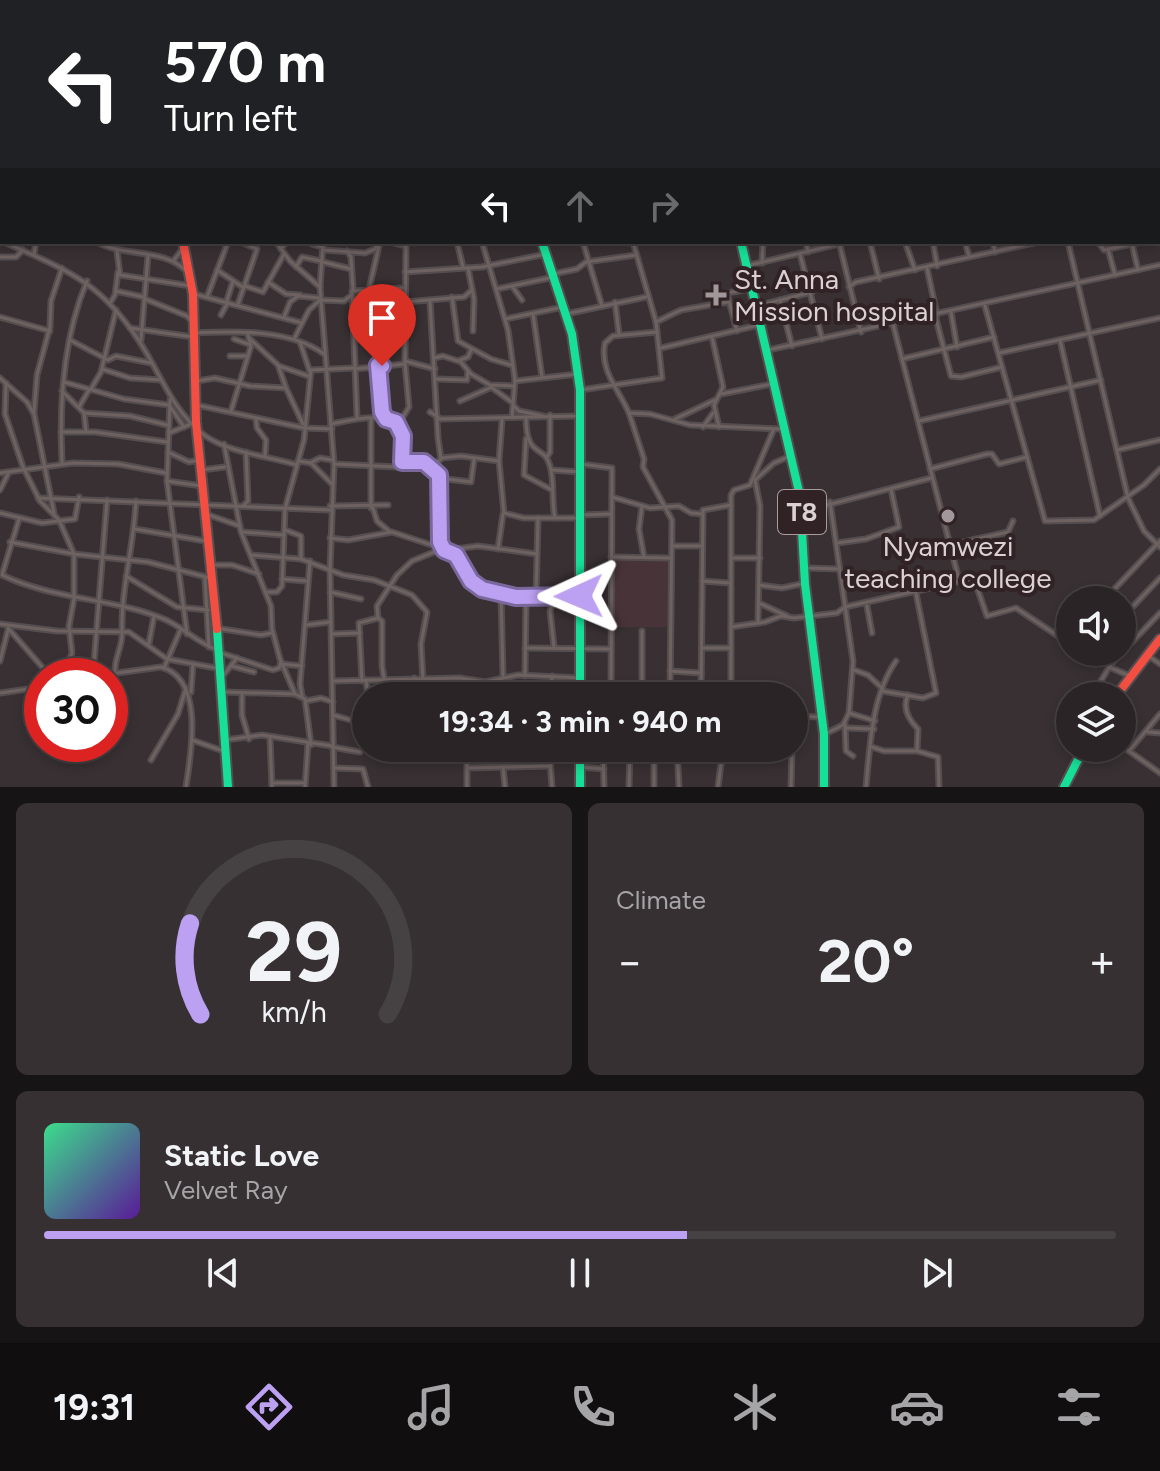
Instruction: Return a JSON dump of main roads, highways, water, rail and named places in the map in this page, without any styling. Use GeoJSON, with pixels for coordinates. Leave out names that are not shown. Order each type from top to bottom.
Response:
{"type":"FeatureCollection","features":[{"type":"Feature","properties":{"kind":"main road"},"geometry":{"type":"LineString","coordinates":[[543,244],[564,310],[580,390],[580,682]]}},
{"type":"Feature","properties":{"kind":"main road","name":"T8"},"geometry":{"type":"LineString","coordinates":[[741,244],[786,429],[802,512],[803,564],[824,734],[824,787]]}},
{"type":"Feature","properties":{"kind":"main road"},"geometry":{"type":"LineString","coordinates":[[183,245],[192,290],[194,426],[207,524],[205,541],[216,628],[215,650],[222,673],[228,787]]}},
{"type":"Feature","properties":{"kind":"main road"},"geometry":{"type":"LineString","coordinates":[[1126,682],[1160,639]]}},
{"type":"Feature","properties":{"kind":"main road"},"geometry":{"type":"LineString","coordinates":[[580,762],[580,787]]}},
{"type":"Feature","properties":{"kind":"main road"},"geometry":{"type":"LineString","coordinates":[[1064,787],[1077,762]]}},
{"type":"Feature","properties":{"kind":"place","name":"St. Anna Mission hospital"},"geometry":{"type":"Point","coordinates":[716,295]}},
{"type":"Feature","properties":{"kind":"place","name":"Nyamwezi teaching college"},"geometry":{"type":"Point","coordinates":[948,516]}}]}
